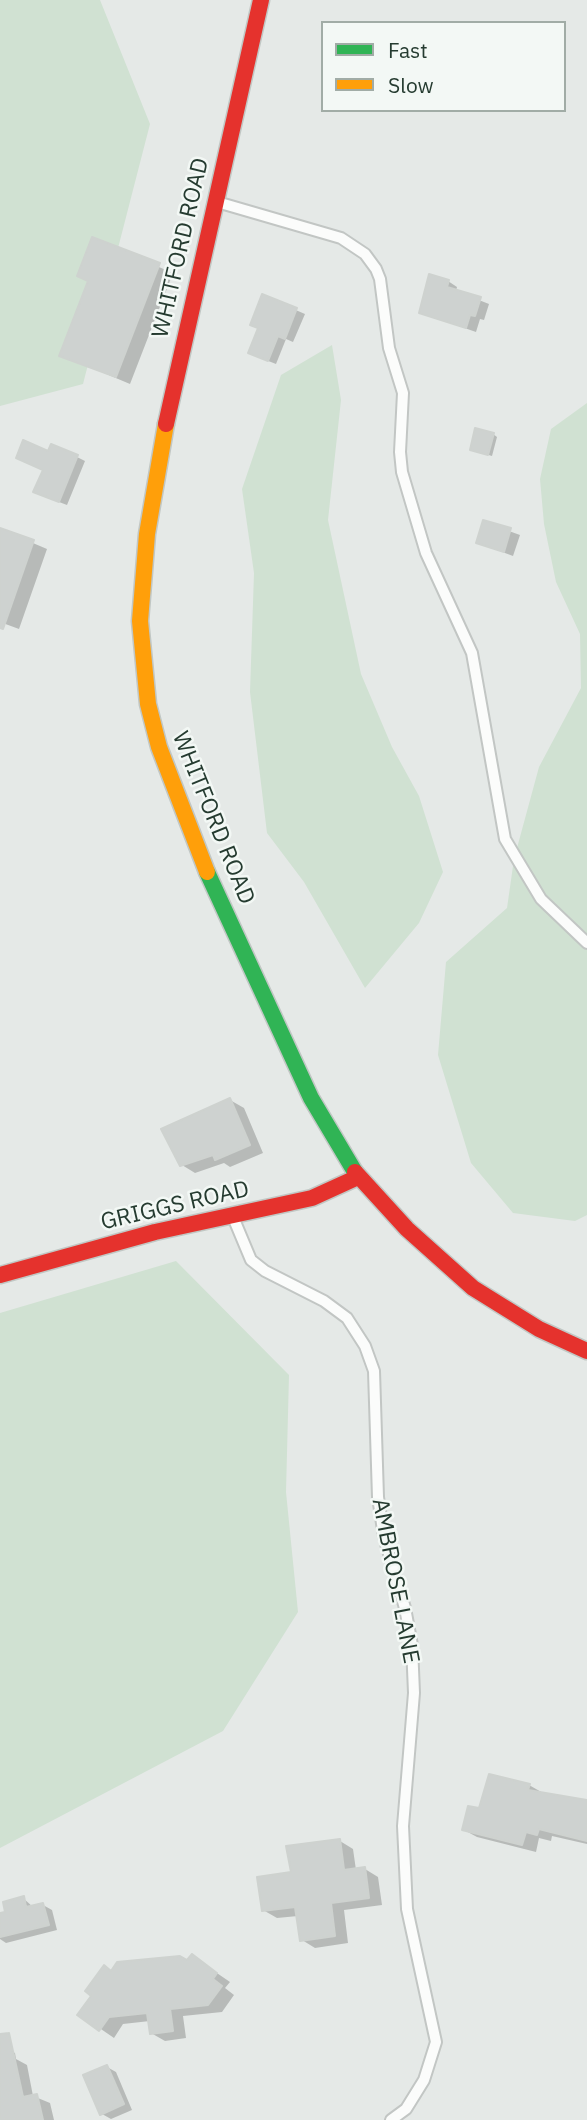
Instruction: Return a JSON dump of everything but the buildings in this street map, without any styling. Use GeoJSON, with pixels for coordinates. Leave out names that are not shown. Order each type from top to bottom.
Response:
{"type":"FeatureCollection","features":[{"type":"Feature","properties":{"kind":"main road","name":"WHITFORD ROAD"},"geometry":{"type":"LineString","coordinates":[[261,0],[172,388],[147,534],[140,621],[148,704],[172,788],[193,842],[311,1098],[358,1177],[415,1237],[473,1288],[539,1329],[587,1351]]}},
{"type":"Feature","properties":{"kind":"main road","name":"GRIGGS ROAD"},"geometry":{"type":"LineString","coordinates":[[0,1275],[143,1235],[312,1198],[358,1177]]}},
{"type":"Feature","properties":{"kind":"lane"},"geometry":{"type":"LineString","coordinates":[[215,201],[341,238],[365,254],[376,269],[380,279],[389,348],[403,393],[400,452],[402,472],[426,553],[472,653],[505,839],[520,869],[541,899],[587,943]]}},
{"type":"Feature","properties":{"kind":"lane","name":"AMBROSE LANE"},"geometry":{"type":"LineString","coordinates":[[232,1215],[251,1260],[346,1318],[365,1346],[374,1371],[377,1497],[384,1536],[405,1608],[412,1645],[414,1693],[403,1826],[407,1909],[436,2042],[424,2080],[406,2109],[391,2120]]}},
{"type":"Feature","properties":{"kind":"green space"},"geometry":{"type":"Polygon","coordinates":[[[0,0],[100,0],[150,124],[83,384],[0,406],[0,0]]]}},
{"type":"Feature","properties":{"kind":"green space"},"geometry":{"type":"Polygon","coordinates":[[[332,345],[341,400],[328,520],[361,674],[392,747],[419,796],[443,872],[419,923],[365,988],[304,882],[267,833],[250,692],[254,573],[242,489],[281,375],[332,345]]]}},
{"type":"Feature","properties":{"kind":"green space"},"geometry":{"type":"Polygon","coordinates":[[[587,403],[587,1215],[575,1221],[513,1213],[471,1163],[438,1055],[446,962],[507,908],[514,859],[539,767],[581,688],[580,634],[556,582],[544,524],[540,479],[551,429],[587,403]]]}},
{"type":"Feature","properties":{"kind":"green space"},"geometry":{"type":"Polygon","coordinates":[[[176,1261],[289,1375],[286,1492],[298,1612],[223,1731],[0,1848],[0,1313],[176,1261]]]}},
{"type":"Feature","properties":{"kind":"traffic: fast"},"geometry":{"type":"LineString","coordinates":[[207,872],[311,1098],[355,1172]]}},
{"type":"Feature","properties":{"kind":"traffic: slow"},"geometry":{"type":"LineString","coordinates":[[166,424],[147,534],[140,621],[148,704],[159,747],[207,872]]}},
{"type":"Feature","properties":{"kind":"traffic: jam"},"geometry":{"type":"LineString","coordinates":[[166,424],[261,0]]}},
{"type":"Feature","properties":{"kind":"traffic: jam"},"geometry":{"type":"LineString","coordinates":[[355,1172],[407,1229],[473,1288],[539,1329],[587,1351]]}},
{"type":"Feature","properties":{"kind":"traffic: jam"},"geometry":{"type":"LineString","coordinates":[[0,1275],[155,1232],[312,1198],[358,1177]]}}]}
